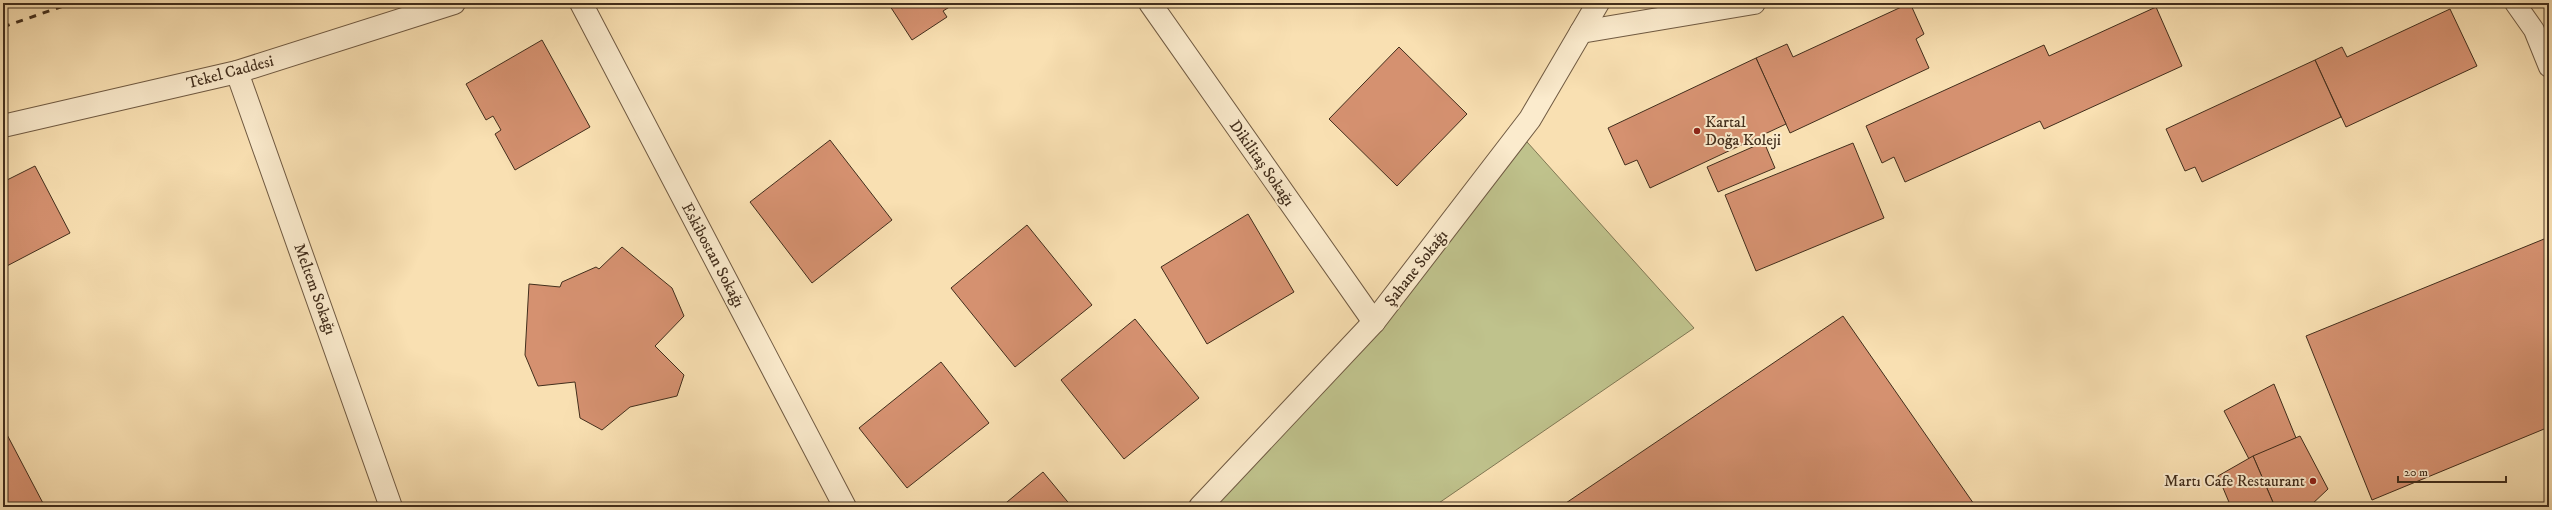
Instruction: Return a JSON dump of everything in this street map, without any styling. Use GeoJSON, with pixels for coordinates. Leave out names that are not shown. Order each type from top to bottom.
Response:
{"type":"FeatureCollection","features":[{"type":"Feature","properties":{"kind":"street","name":"Tekel Caddesi"},"geometry":{"type":"LineString","coordinates":[[3,126],[237,72],[454,3]]}},
{"type":"Feature","properties":{"kind":"street","name":"Eskibostan Sokağı"},"geometry":{"type":"LineString","coordinates":[[581,3],[845,507]]}},
{"type":"Feature","properties":{"kind":"street","name":"Dikilitaş Sokağı"},"geometry":{"type":"LineString","coordinates":[[1150,3],[1374,322]]}},
{"type":"Feature","properties":{"kind":"street","name":"Şahane Sokağı"},"geometry":{"type":"LineString","coordinates":[[1200,507],[1374,322],[1530,119],[1598,3]]}},
{"type":"Feature","properties":{"kind":"street"},"geometry":{"type":"LineString","coordinates":[[1581,32],[1754,3]]}},
{"type":"Feature","properties":{"kind":"street","name":"Meltem Sokağı"},"geometry":{"type":"LineString","coordinates":[[237,72],[391,507]]}},
{"type":"Feature","properties":{"kind":"lane"},"geometry":{"type":"LineString","coordinates":[[2516,3],[2534,30],[2549,67]]}},
{"type":"Feature","properties":{"kind":"green space"},"geometry":{"type":"Polygon","coordinates":[[[1519,133],[1694,328],[1433,507],[1203,507],[1519,133]]]}},
{"type":"Feature","properties":{"kind":"building"},"geometry":{"type":"Polygon","coordinates":[[[888,3],[956,3],[943,11],[947,17],[912,40],[888,3]]]}},
{"type":"Feature","properties":{"kind":"building"},"geometry":{"type":"Polygon","coordinates":[[[1910,3],[1924,34],[1916,39],[1929,68],[1790,133],[1756,58],[1787,44],[1793,57],[1910,3]]]}},
{"type":"Feature","properties":{"kind":"building"},"geometry":{"type":"Polygon","coordinates":[[[2156,7],[2182,66],[2044,129],[2040,121],[1905,182],[1894,157],[1882,163],[1866,126],[2044,45],[2049,56],[2156,7]]]}},
{"type":"Feature","properties":{"kind":"building"},"geometry":{"type":"Polygon","coordinates":[[[2450,9],[2477,66],[2346,127],[2315,60],[2342,47],[2347,57],[2450,9]]]}},
{"type":"Feature","properties":{"kind":"building"},"geometry":{"type":"Polygon","coordinates":[[[542,40],[590,127],[515,170],[495,134],[501,130],[493,116],[486,120],[466,84],[542,40]]]}},
{"type":"Feature","properties":{"kind":"building"},"geometry":{"type":"Polygon","coordinates":[[[1399,47],[1467,114],[1397,186],[1329,119],[1399,47]]]}},
{"type":"Feature","properties":{"kind":"building"},"geometry":{"type":"Polygon","coordinates":[[[1756,58],[1786,124],[1650,188],[1637,160],[1625,165],[1608,128],[1756,58]]]}},
{"type":"Feature","properties":{"kind":"building"},"geometry":{"type":"Polygon","coordinates":[[[2315,60],[2341,117],[2202,182],[2195,167],[2185,171],[2166,129],[2315,60]]]}},
{"type":"Feature","properties":{"kind":"building"},"geometry":{"type":"Polygon","coordinates":[[[830,140],[892,220],[812,283],[750,202],[830,140]]]}},
{"type":"Feature","properties":{"kind":"building"},"geometry":{"type":"Polygon","coordinates":[[[1764,142],[1775,168],[1718,192],[1707,167],[1764,142]]]}},
{"type":"Feature","properties":{"kind":"building"},"geometry":{"type":"Polygon","coordinates":[[[1853,143],[1884,218],[1756,271],[1725,195],[1853,143]]]}},
{"type":"Feature","properties":{"kind":"building"},"geometry":{"type":"Polygon","coordinates":[[[35,166],[70,233],[3,268],[3,182],[35,166]]]}},
{"type":"Feature","properties":{"kind":"building"},"geometry":{"type":"Polygon","coordinates":[[[1248,214],[1294,292],[1207,344],[1161,267],[1248,214]]]}},
{"type":"Feature","properties":{"kind":"building"},"geometry":{"type":"Polygon","coordinates":[[[1027,225],[1092,305],[1015,367],[951,288],[1027,225]]]}},
{"type":"Feature","properties":{"kind":"building"},"geometry":{"type":"Polygon","coordinates":[[[2549,237],[2549,427],[2372,500],[2306,336],[2549,237]]]}},
{"type":"Feature","properties":{"kind":"building"},"geometry":{"type":"Polygon","coordinates":[[[622,247],[672,288],[684,316],[655,346],[684,375],[677,396],[630,407],[602,430],[580,418],[575,382],[538,386],[525,355],[529,284],[560,287],[562,282],[596,267],[599,269],[622,247]]]}},
{"type":"Feature","properties":{"kind":"building"},"geometry":{"type":"Polygon","coordinates":[[[1843,316],[1976,507],[1560,507],[1843,316]]]}},
{"type":"Feature","properties":{"kind":"building"},"geometry":{"type":"Polygon","coordinates":[[[1135,319],[1199,398],[1124,459],[1061,380],[1135,319]]]}},
{"type":"Feature","properties":{"kind":"building"},"geometry":{"type":"Polygon","coordinates":[[[941,362],[989,423],[907,488],[859,428],[941,362]]]}},
{"type":"Feature","properties":{"kind":"building"},"geometry":{"type":"Polygon","coordinates":[[[2274,384],[2296,438],[2249,459],[2224,411],[2274,384]]]}},
{"type":"Feature","properties":{"kind":"building"},"geometry":{"type":"Polygon","coordinates":[[[3,427],[45,507],[3,507],[3,427]]]}},
{"type":"Feature","properties":{"kind":"building"},"geometry":{"type":"Polygon","coordinates":[[[2300,436],[2328,489],[2309,507],[2275,507],[2253,456],[2300,436]]]}},
{"type":"Feature","properties":{"kind":"building"},"geometry":{"type":"Polygon","coordinates":[[[2253,456],[2275,507],[2231,507],[2218,476],[2253,456]]]}},
{"type":"Feature","properties":{"kind":"building"},"geometry":{"type":"Polygon","coordinates":[[[1043,472],[1072,507],[1001,507],[1043,472]]]}},
{"type":"Feature","properties":{"kind":"railway"},"geometry":{"type":"LineString","coordinates":[[3,6],[10,3]]}},
{"type":"Feature","properties":{"kind":"railway"},"geometry":{"type":"LineString","coordinates":[[3,27],[72,3]]}},
{"type":"Feature","properties":{"kind":"place","name":"Kartal Doğa Koleji"},"geometry":{"type":"Point","coordinates":[1697,131]}},
{"type":"Feature","properties":{"kind":"place","name":"Martı Cafe Restaurant"},"geometry":{"type":"Point","coordinates":[2313,481]}}]}
